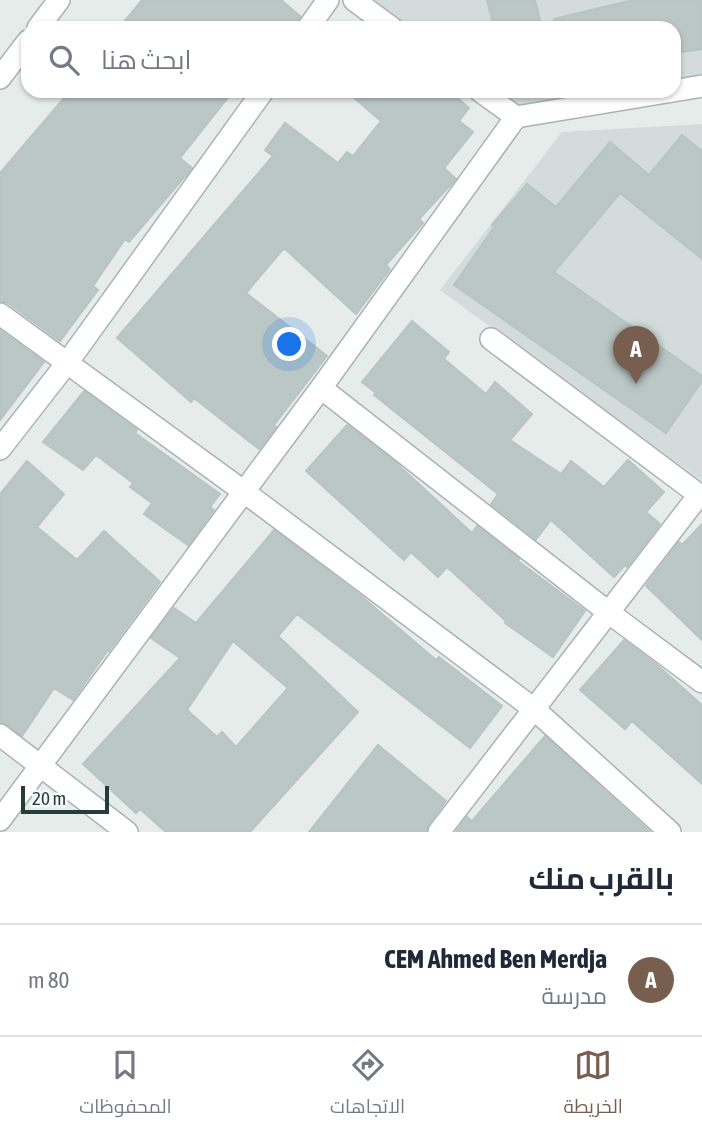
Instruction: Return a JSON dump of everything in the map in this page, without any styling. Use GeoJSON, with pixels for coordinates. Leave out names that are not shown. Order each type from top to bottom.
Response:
{"type":"FeatureCollection","features":[{"type":"Feature","properties":{"kind":"street"},"geometry":{"type":"LineString","coordinates":[[43,21],[59,0]]}},
{"type":"Feature","properties":{"kind":"street"},"geometry":{"type":"LineString","coordinates":[[313,21],[328,0]]}},
{"type":"Feature","properties":{"kind":"street"},"geometry":{"type":"LineString","coordinates":[[354,0],[383,21]]}},
{"type":"Feature","properties":{"kind":"street"},"geometry":{"type":"LineString","coordinates":[[0,78],[21,50]]}},
{"type":"Feature","properties":{"kind":"street"},"geometry":{"type":"LineString","coordinates":[[681,90],[702,86]]}},
{"type":"Feature","properties":{"kind":"street"},"geometry":{"type":"LineString","coordinates":[[0,449],[67,363],[258,98]]}},
{"type":"Feature","properties":{"kind":"street"},"geometry":{"type":"LineString","coordinates":[[490,98],[516,117]]}},
{"type":"Feature","properties":{"kind":"street"},"geometry":{"type":"LineString","coordinates":[[0,820],[321,388],[516,117],[630,98]]}},
{"type":"Feature","properties":{"kind":"street"},"geometry":{"type":"LineString","coordinates":[[0,314],[243,491],[534,709],[670,832]]}},
{"type":"Feature","properties":{"kind":"street"},"geometry":{"type":"LineString","coordinates":[[439,832],[701,496],[491,339]]}},
{"type":"Feature","properties":{"kind":"street"},"geometry":{"type":"LineString","coordinates":[[321,388],[702,682]]}},
{"type":"Feature","properties":{"kind":"street"},"geometry":{"type":"LineString","coordinates":[[0,736],[127,832]]}},
{"type":"Feature","properties":{"kind":"shaded area"},"geometry":{"type":"Polygon","coordinates":[[[356,0],[702,0],[702,89],[681,92],[681,21],[384,21],[356,0]]]}},
{"type":"Feature","properties":{"kind":"shaded area"},"geometry":{"type":"Polygon","coordinates":[[[490,98],[642,98],[516,117],[490,98]]]}},
{"type":"Feature","properties":{"kind":"shaded area"},"geometry":{"type":"Polygon","coordinates":[[[702,124],[701,480],[440,290],[562,132],[702,124]]]}},
{"type":"Feature","properties":{"kind":"building"},"geometry":{"type":"Polygon","coordinates":[[[142,0],[281,0],[300,16],[298,21],[125,21],[142,0]]]}},
{"type":"Feature","properties":{"kind":"building"},"geometry":{"type":"Polygon","coordinates":[[[487,0],[535,0],[540,21],[492,21],[487,0]]]}},
{"type":"Feature","properties":{"kind":"building"},"geometry":{"type":"Polygon","coordinates":[[[633,0],[702,0],[702,49],[681,52],[681,21],[554,19],[633,0]]]}},
{"type":"Feature","properties":{"kind":"building"},"geometry":{"type":"Polygon","coordinates":[[[64,98],[227,98],[180,158],[192,168],[129,242],[125,239],[93,286],[98,290],[60,341],[8,303],[0,301],[0,173],[64,98]]]}},
{"type":"Feature","properties":{"kind":"building"},"geometry":{"type":"Polygon","coordinates":[[[354,98],[457,98],[469,108],[459,121],[473,132],[444,168],[456,179],[419,219],[423,223],[386,265],[390,269],[356,314],[284,248],[246,293],[327,356],[259,449],[194,398],[191,402],[117,338],[273,156],[265,150],[285,123],[338,163],[347,152],[353,156],[381,121],[354,98]]]}},
{"type":"Feature","properties":{"kind":"building"},"geometry":{"type":"Polygon","coordinates":[[[682,135],[702,151],[702,259],[620,193],[554,272],[702,376],[702,381],[666,433],[454,285],[494,227],[492,225],[527,184],[556,207],[610,142],[649,175],[682,135]]]}},
{"type":"Feature","properties":{"kind":"building"},"geometry":{"type":"Polygon","coordinates":[[[412,321],[449,352],[444,359],[486,394],[495,382],[532,414],[510,440],[561,474],[571,461],[604,487],[628,460],[664,492],[646,512],[660,524],[627,567],[625,565],[614,577],[551,520],[536,539],[491,504],[498,494],[374,395],[376,393],[362,382],[412,321]]]}},
{"type":"Feature","properties":{"kind":"building"},"geometry":{"type":"Polygon","coordinates":[[[0,330],[44,362],[0,420],[0,330]]]}},
{"type":"Feature","properties":{"kind":"building"},"geometry":{"type":"Polygon","coordinates":[[[84,391],[137,430],[135,433],[220,494],[210,507],[214,510],[188,545],[144,514],[152,503],[130,487],[133,483],[96,455],[83,470],[43,442],[84,391]]]}},
{"type":"Feature","properties":{"kind":"building"},"geometry":{"type":"Polygon","coordinates":[[[347,425],[394,461],[472,533],[477,526],[519,559],[518,561],[585,611],[553,657],[505,623],[506,621],[447,567],[438,577],[411,552],[404,560],[306,471],[347,425]]]}},
{"type":"Feature","properties":{"kind":"building"},"geometry":{"type":"Polygon","coordinates":[[[27,461],[64,494],[37,527],[77,560],[104,531],[160,582],[73,700],[54,688],[22,736],[0,722],[0,494],[27,461]]]}},
{"type":"Feature","properties":{"kind":"building"},"geometry":{"type":"Polygon","coordinates":[[[702,524],[702,640],[646,586],[679,542],[682,545],[702,524]]]}},
{"type":"Feature","properties":{"kind":"building"},"geometry":{"type":"Polygon","coordinates":[[[274,530],[361,596],[436,660],[439,657],[502,706],[470,748],[297,614],[278,636],[358,712],[250,832],[166,832],[140,809],[136,813],[83,764],[180,658],[151,638],[174,608],[196,623],[274,530]],[[233,641],[187,710],[217,737],[222,732],[236,747],[288,688],[233,641]]]}},
{"type":"Feature","properties":{"kind":"building"},"geometry":{"type":"Polygon","coordinates":[[[624,640],[702,705],[702,784],[632,721],[625,729],[580,690],[624,640]]]}},
{"type":"Feature","properties":{"kind":"building"},"geometry":{"type":"Polygon","coordinates":[[[545,736],[650,832],[456,832],[467,817],[472,821],[545,736]]]}},
{"type":"Feature","properties":{"kind":"building"},"geometry":{"type":"Polygon","coordinates":[[[378,745],[446,801],[426,832],[309,832],[378,745]]]}},
{"type":"Feature","properties":{"kind":"place","name":"CEM Ahmed Ben Merdja"},"geometry":{"type":"Point","coordinates":[636,384]}}]}
